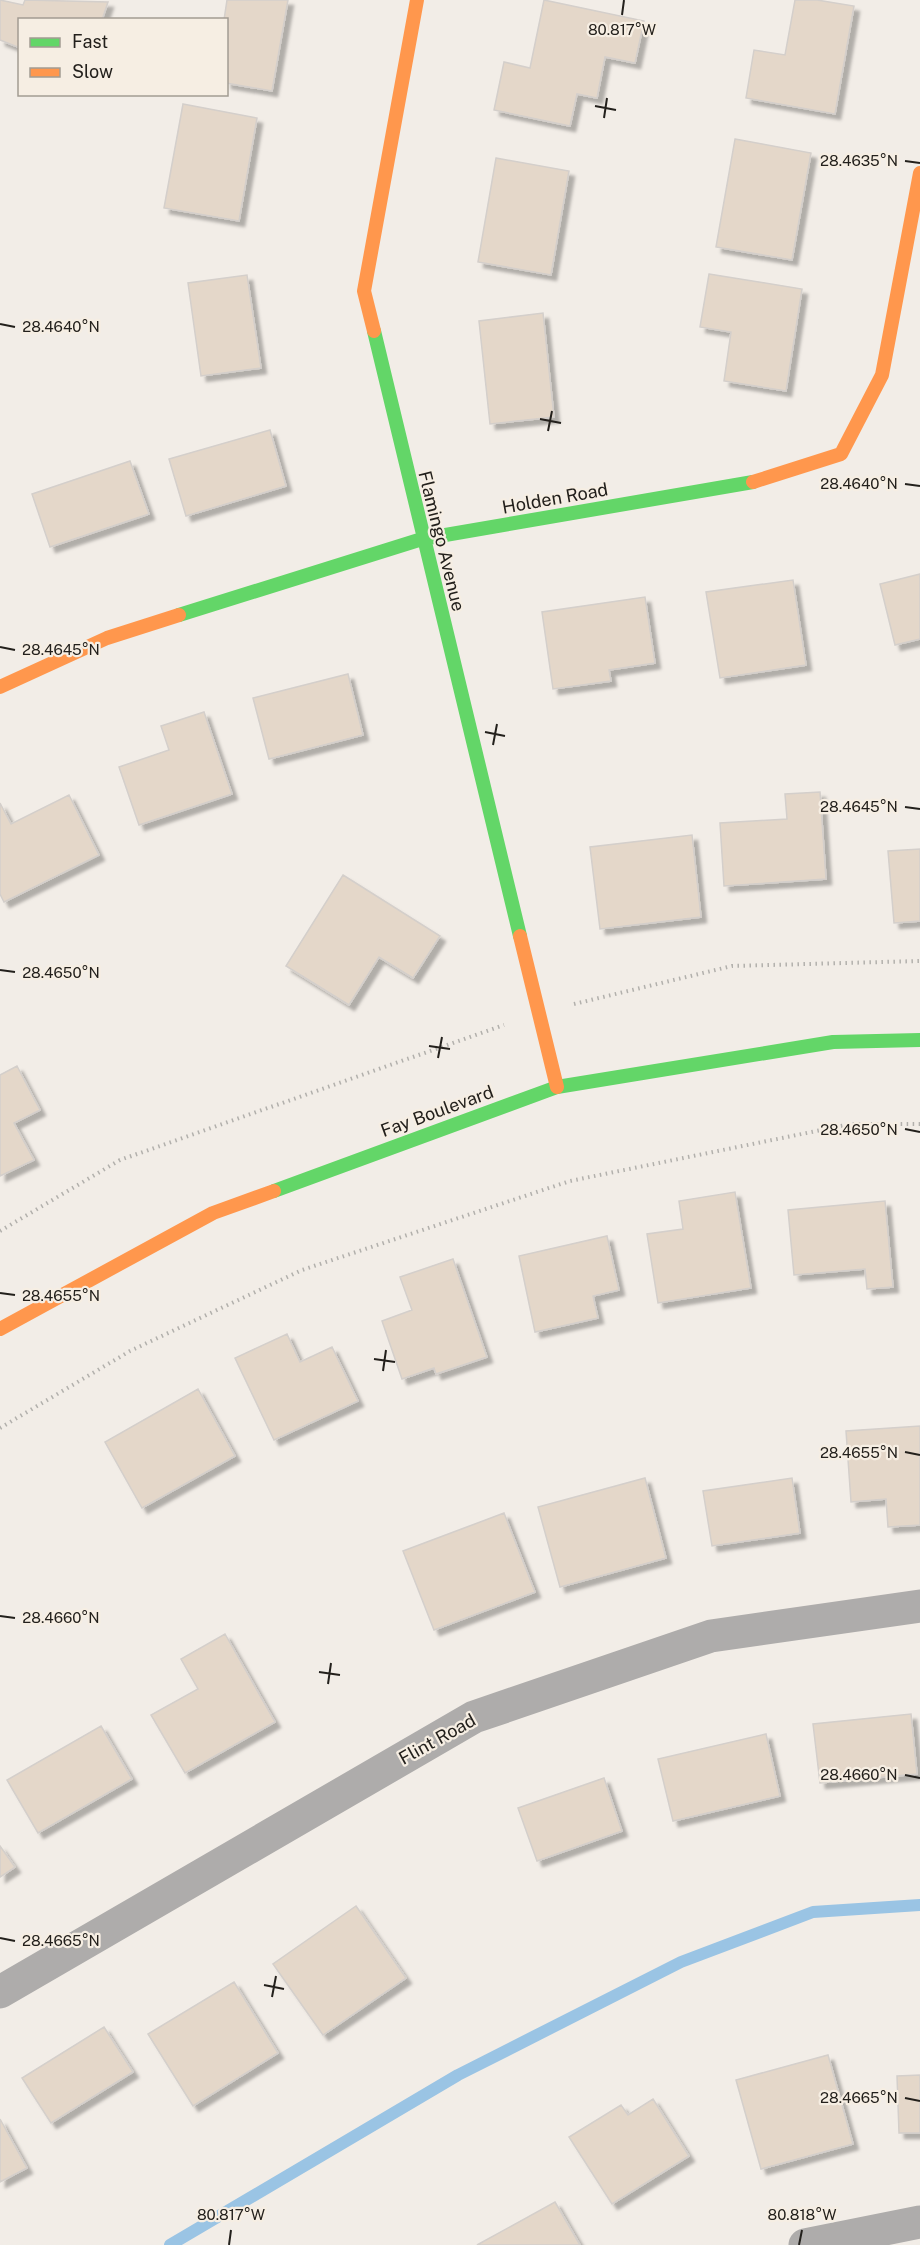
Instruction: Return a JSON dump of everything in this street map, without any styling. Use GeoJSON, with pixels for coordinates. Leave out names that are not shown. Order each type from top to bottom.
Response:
{"type":"FeatureCollection","features":[{"type":"Feature","properties":{"kind":"street","name":"Flamingo Avenue"},"geometry":{"type":"LineString","coordinates":[[417,0],[364,291],[422,539],[557,1087]]}},
{"type":"Feature","properties":{"kind":"street","name":"Holden Road"},"geometry":{"type":"LineString","coordinates":[[0,687],[107,638],[422,539],[759,481],[841,454],[882,375],[920,172]]}},
{"type":"Feature","properties":{"kind":"street","name":"Fay Boulevard"},"geometry":{"type":"LineString","coordinates":[[0,1329],[213,1213],[557,1087],[833,1042],[920,1040]]}},
{"type":"Feature","properties":{"kind":"street","name":"Flint Road"},"geometry":{"type":"LineString","coordinates":[[0,1992],[474,1717],[711,1636],[920,1606]]}},
{"type":"Feature","properties":{"kind":"street"},"geometry":{"type":"LineString","coordinates":[[805,2245],[920,2222]]}},
{"type":"Feature","properties":{"kind":"path"},"geometry":{"type":"LineString","coordinates":[[0,1231],[120,1160],[538,1012],[732,966],[920,961]]}},
{"type":"Feature","properties":{"kind":"path"},"geometry":{"type":"LineString","coordinates":[[0,1428],[130,1351],[302,1270],[570,1181],[851,1124],[920,1124]]}},
{"type":"Feature","properties":{"kind":"building"},"geometry":{"type":"Polygon","coordinates":[[[0,0],[23,5],[25,0],[108,2],[103,18],[18,18],[18,47],[0,40],[0,0]]]}},
{"type":"Feature","properties":{"kind":"building"},"geometry":{"type":"Polygon","coordinates":[[[227,0],[288,0],[272,91],[228,83],[228,18],[224,18],[227,0]]]}},
{"type":"Feature","properties":{"kind":"building"},"geometry":{"type":"Polygon","coordinates":[[[544,0],[644,21],[635,63],[605,57],[597,98],[577,94],[570,126],[494,110],[504,62],[530,68],[544,0]]]}},
{"type":"Feature","properties":{"kind":"building"},"geometry":{"type":"Polygon","coordinates":[[[795,0],[817,0],[854,6],[835,114],[746,98],[754,50],[785,55],[795,0]]]}},
{"type":"Feature","properties":{"kind":"building"},"geometry":{"type":"Polygon","coordinates":[[[183,104],[257,118],[239,221],[164,208],[183,104]]]}},
{"type":"Feature","properties":{"kind":"building"},"geometry":{"type":"Polygon","coordinates":[[[735,139],[811,153],[792,260],[716,247],[735,139]]]}},
{"type":"Feature","properties":{"kind":"building"},"geometry":{"type":"Polygon","coordinates":[[[496,158],[569,171],[551,275],[478,262],[496,158]]]}},
{"type":"Feature","properties":{"kind":"building"},"geometry":{"type":"Polygon","coordinates":[[[709,274],[802,289],[786,391],[724,381],[731,332],[700,327],[709,274]]]}},
{"type":"Feature","properties":{"kind":"building"},"geometry":{"type":"Polygon","coordinates":[[[247,275],[261,368],[201,376],[188,283],[247,275]]]}},
{"type":"Feature","properties":{"kind":"building"},"geometry":{"type":"Polygon","coordinates":[[[543,313],[554,417],[490,424],[479,321],[543,313]]]}},
{"type":"Feature","properties":{"kind":"building"},"geometry":{"type":"Polygon","coordinates":[[[270,430],[286,486],[186,516],[169,459],[270,430]]]}},
{"type":"Feature","properties":{"kind":"building"},"geometry":{"type":"Polygon","coordinates":[[[130,461],[149,514],[50,547],[32,494],[130,461]]]}},
{"type":"Feature","properties":{"kind":"building"},"geometry":{"type":"Polygon","coordinates":[[[920,574],[920,639],[895,645],[880,584],[920,574]]]}},
{"type":"Feature","properties":{"kind":"building"},"geometry":{"type":"Polygon","coordinates":[[[793,580],[806,665],[720,678],[706,592],[793,580]]]}},
{"type":"Feature","properties":{"kind":"building"},"geometry":{"type":"Polygon","coordinates":[[[645,597],[655,663],[609,670],[611,681],[553,689],[542,612],[645,597]]]}},
{"type":"Feature","properties":{"kind":"building"},"geometry":{"type":"Polygon","coordinates":[[[348,674],[363,735],[269,759],[253,698],[348,674]]]}},
{"type":"Feature","properties":{"kind":"building"},"geometry":{"type":"Polygon","coordinates":[[[204,712],[232,794],[139,825],[119,767],[169,750],[161,726],[204,712]]]}},
{"type":"Feature","properties":{"kind":"building"},"geometry":{"type":"Polygon","coordinates":[[[820,792],[826,879],[724,886],[720,823],[787,819],[785,794],[820,792]]]}},
{"type":"Feature","properties":{"kind":"building"},"geometry":{"type":"Polygon","coordinates":[[[69,795],[99,855],[4,902],[0,894],[0,803],[11,824],[69,795]]]}},
{"type":"Feature","properties":{"kind":"building"},"geometry":{"type":"Polygon","coordinates":[[[692,835],[701,917],[600,929],[590,847],[692,835]]]}},
{"type":"Feature","properties":{"kind":"building"},"geometry":{"type":"Polygon","coordinates":[[[920,849],[920,921],[894,923],[888,851],[920,849]]]}},
{"type":"Feature","properties":{"kind":"building"},"geometry":{"type":"Polygon","coordinates":[[[343,875],[440,936],[413,978],[379,957],[349,1005],[286,966],[343,875]]]}},
{"type":"Feature","properties":{"kind":"building"},"geometry":{"type":"Polygon","coordinates":[[[17,1066],[40,1110],[14,1123],[34,1160],[0,1176],[0,1075],[17,1066]]]}},
{"type":"Feature","properties":{"kind":"building"},"geometry":{"type":"Polygon","coordinates":[[[735,1192],[751,1288],[658,1303],[647,1234],[683,1229],[679,1201],[735,1192]]]}},
{"type":"Feature","properties":{"kind":"building"},"geometry":{"type":"Polygon","coordinates":[[[885,1201],[893,1287],[867,1289],[865,1269],[794,1275],[788,1210],[885,1201]]]}},
{"type":"Feature","properties":{"kind":"building"},"geometry":{"type":"Polygon","coordinates":[[[607,1236],[619,1290],[593,1296],[598,1318],[535,1332],[519,1256],[607,1236]]]}},
{"type":"Feature","properties":{"kind":"building"},"geometry":{"type":"Polygon","coordinates":[[[453,1259],[487,1357],[436,1374],[434,1368],[402,1379],[382,1321],[412,1310],[400,1277],[453,1259]]]}},
{"type":"Feature","properties":{"kind":"building"},"geometry":{"type":"Polygon","coordinates":[[[287,1334],[300,1362],[332,1347],[358,1401],[274,1440],[235,1358],[287,1334]]]}},
{"type":"Feature","properties":{"kind":"building"},"geometry":{"type":"Polygon","coordinates":[[[198,1389],[235,1456],[142,1508],[105,1442],[198,1389]]]}},
{"type":"Feature","properties":{"kind":"building"},"geometry":{"type":"Polygon","coordinates":[[[920,1426],[920,1525],[888,1527],[886,1499],[851,1502],[846,1431],[920,1426]]]}},
{"type":"Feature","properties":{"kind":"building"},"geometry":{"type":"Polygon","coordinates":[[[645,1478],[666,1558],[560,1587],[538,1507],[645,1478]]]}},
{"type":"Feature","properties":{"kind":"building"},"geometry":{"type":"Polygon","coordinates":[[[792,1478],[800,1533],[712,1546],[703,1491],[792,1478]]]}},
{"type":"Feature","properties":{"kind":"building"},"geometry":{"type":"Polygon","coordinates":[[[504,1513],[535,1592],[434,1630],[403,1551],[504,1513]]]}},
{"type":"Feature","properties":{"kind":"building"},"geometry":{"type":"Polygon","coordinates":[[[225,1634],[275,1722],[185,1773],[151,1715],[198,1689],[181,1659],[225,1634]]]}},
{"type":"Feature","properties":{"kind":"building"},"geometry":{"type":"Polygon","coordinates":[[[911,1714],[917,1774],[820,1783],[813,1724],[911,1714]]]}},
{"type":"Feature","properties":{"kind":"building"},"geometry":{"type":"Polygon","coordinates":[[[101,1726],[132,1779],[38,1833],[7,1780],[101,1726]]]}},
{"type":"Feature","properties":{"kind":"building"},"geometry":{"type":"Polygon","coordinates":[[[766,1734],[780,1796],[673,1821],[658,1759],[766,1734]]]}},
{"type":"Feature","properties":{"kind":"building"},"geometry":{"type":"Polygon","coordinates":[[[604,1778],[622,1831],[537,1861],[518,1808],[604,1778]]]}},
{"type":"Feature","properties":{"kind":"building"},"geometry":{"type":"Polygon","coordinates":[[[0,1846],[15,1867],[0,1877],[0,1846]]]}},
{"type":"Feature","properties":{"kind":"building"},"geometry":{"type":"Polygon","coordinates":[[[356,1906],[406,1978],[323,2035],[273,1964],[356,1906]]]}},
{"type":"Feature","properties":{"kind":"building"},"geometry":{"type":"Polygon","coordinates":[[[234,1982],[278,2053],[193,2106],[148,2034],[234,1982]]]}},
{"type":"Feature","properties":{"kind":"building"},"geometry":{"type":"Polygon","coordinates":[[[104,2027],[133,2072],[51,2123],[22,2078],[104,2027]]]}},
{"type":"Feature","properties":{"kind":"building"},"geometry":{"type":"Polygon","coordinates":[[[828,2055],[853,2144],[761,2169],[736,2080],[828,2055]]]}},
{"type":"Feature","properties":{"kind":"building"},"geometry":{"type":"Polygon","coordinates":[[[920,2075],[920,2133],[899,2133],[897,2076],[920,2075]]]}},
{"type":"Feature","properties":{"kind":"building"},"geometry":{"type":"Polygon","coordinates":[[[653,2099],[689,2156],[612,2204],[569,2137],[621,2105],[628,2115],[653,2099]]]}},
{"type":"Feature","properties":{"kind":"building"},"geometry":{"type":"Polygon","coordinates":[[[0,2119],[27,2168],[0,2182],[0,2119]]]}},
{"type":"Feature","properties":{"kind":"building"},"geometry":{"type":"Polygon","coordinates":[[[555,2202],[580,2245],[477,2245],[555,2202]]]}},
{"type":"Feature","properties":{"kind":"waterway"},"geometry":{"type":"LineString","coordinates":[[170,2245],[458,2075],[681,1962],[813,1912],[920,1905]]}},
{"type":"Feature","properties":{"kind":"traffic: fast"},"geometry":{"type":"LineString","coordinates":[[374,331],[520,936]]}},
{"type":"Feature","properties":{"kind":"traffic: fast"},"geometry":{"type":"LineString","coordinates":[[179,615],[422,539],[753,482]]}},
{"type":"Feature","properties":{"kind":"traffic: fast"},"geometry":{"type":"LineString","coordinates":[[274,1191],[557,1087],[833,1042],[920,1040]]}},
{"type":"Feature","properties":{"kind":"traffic: slow"},"geometry":{"type":"LineString","coordinates":[[374,331],[364,291],[417,0]]}},
{"type":"Feature","properties":{"kind":"traffic: slow"},"geometry":{"type":"LineString","coordinates":[[753,482],[841,454],[882,375],[920,173]]}},
{"type":"Feature","properties":{"kind":"traffic: slow"},"geometry":{"type":"LineString","coordinates":[[0,687],[107,638],[179,615]]}},
{"type":"Feature","properties":{"kind":"traffic: slow"},"geometry":{"type":"LineString","coordinates":[[520,936],[557,1087]]}},
{"type":"Feature","properties":{"kind":"traffic: slow"},"geometry":{"type":"LineString","coordinates":[[0,1329],[213,1213],[274,1191]]}}]}
